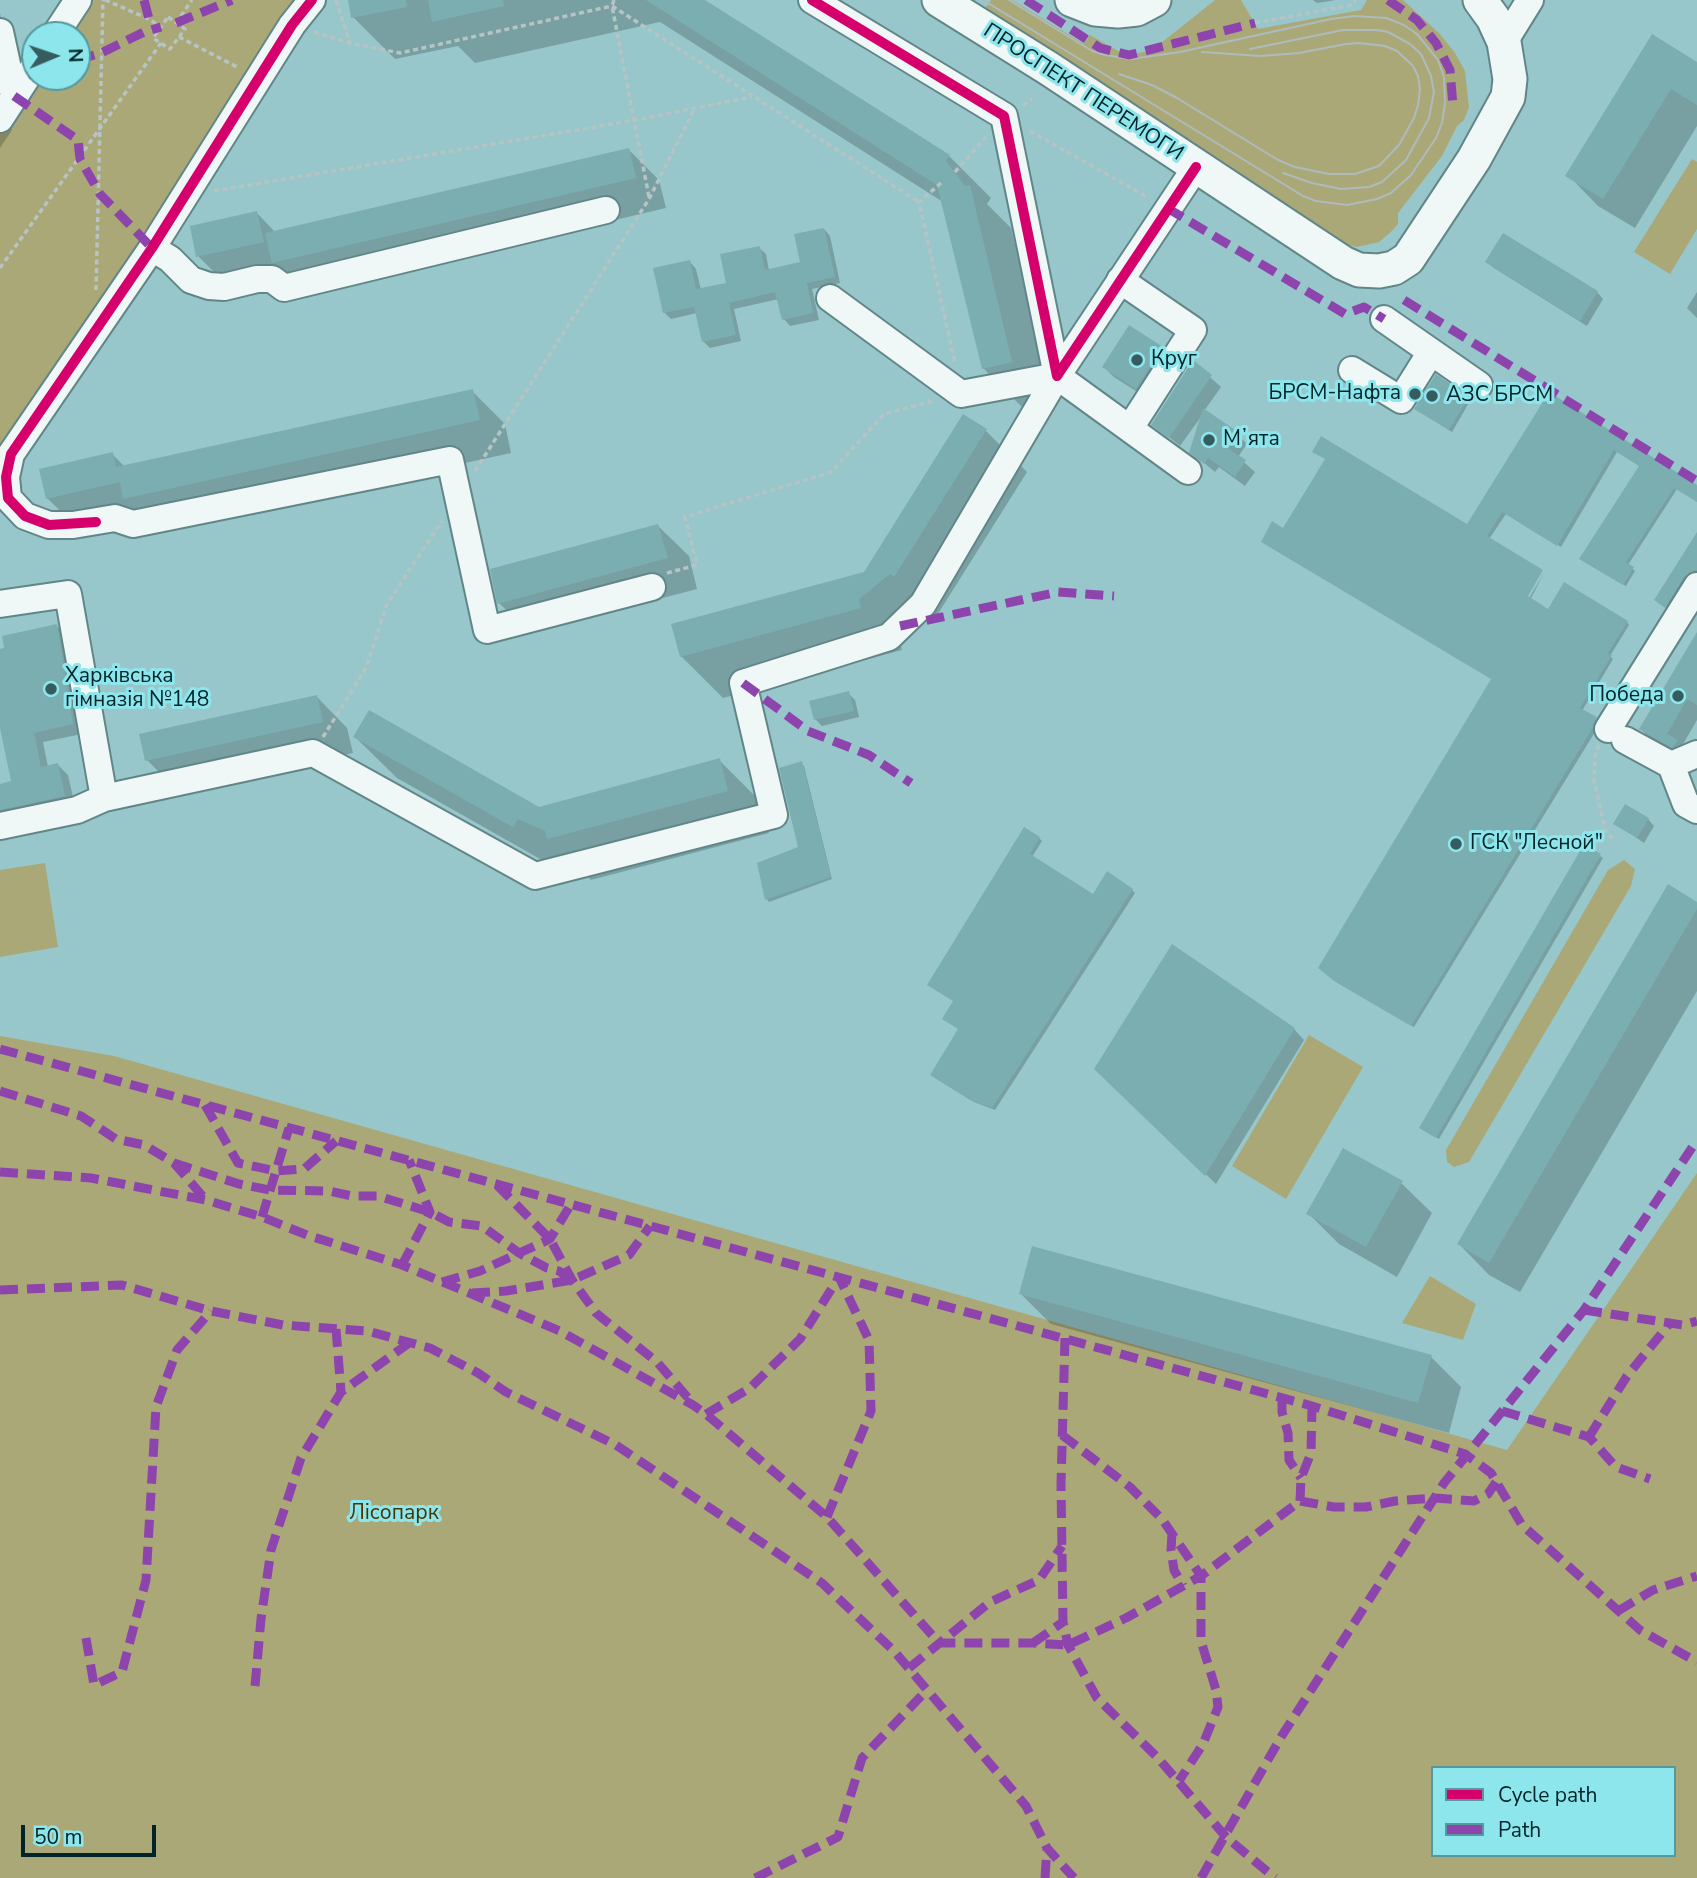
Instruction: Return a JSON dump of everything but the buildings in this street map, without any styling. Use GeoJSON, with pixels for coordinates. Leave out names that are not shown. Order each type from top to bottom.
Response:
{"type":"FeatureCollection","features":[{"type":"Feature","properties":{"kind":"main road","name":"ПРОСПЕКТ ПЕРЕМОГИ"},"geometry":{"type":"LineString","coordinates":[[939,0],[1048,68],[1343,263],[1359,270],[1379,271],[1394,268],[1408,259],[1474,159],[1508,97],[1510,79],[1504,42],[1493,18],[1480,0]]}},
{"type":"Feature","properties":{"kind":"main road"},"geometry":{"type":"LineString","coordinates":[[1072,0],[1095,9],[1118,11],[1137,9],[1154,0]]}},
{"type":"Feature","properties":{"kind":"street"},"geometry":{"type":"LineString","coordinates":[[64,21],[78,0]]}},
{"type":"Feature","properties":{"kind":"street"},"geometry":{"type":"LineString","coordinates":[[313,0],[292,25],[152,248],[10,454],[6,477],[8,498],[25,516],[49,524],[96,522],[116,517],[133,524],[450,460],[488,630],[655,581]]}},
{"type":"Feature","properties":{"kind":"street"},"geometry":{"type":"LineString","coordinates":[[812,0],[1004,116],[1057,376],[1188,471]]}},
{"type":"Feature","properties":{"kind":"street"},"geometry":{"type":"LineString","coordinates":[[1504,42],[1530,0]]}},
{"type":"Feature","properties":{"kind":"street"},"geometry":{"type":"LineString","coordinates":[[0,32],[14,96]]}},
{"type":"Feature","properties":{"kind":"street"},"geometry":{"type":"LineString","coordinates":[[0,118],[21,86]]}},
{"type":"Feature","properties":{"kind":"street"},"geometry":{"type":"LineString","coordinates":[[0,826],[78,810],[104,798],[313,753],[535,876],[774,816],[743,683],[889,637],[923,604],[1057,376],[1196,167]]}},
{"type":"Feature","properties":{"kind":"street"},"geometry":{"type":"LineString","coordinates":[[152,248],[170,259],[191,280],[209,286],[224,287],[257,279],[272,279],[284,288],[606,210]]}},
{"type":"Feature","properties":{"kind":"street"},"geometry":{"type":"LineString","coordinates":[[1120,280],[1193,330],[1130,428]]}},
{"type":"Feature","properties":{"kind":"street"},"geometry":{"type":"LineString","coordinates":[[830,298],[961,394],[1057,376]]}},
{"type":"Feature","properties":{"kind":"street"},"geometry":{"type":"LineString","coordinates":[[1384,318],[1479,385]]}},
{"type":"Feature","properties":{"kind":"street"},"geometry":{"type":"LineString","coordinates":[[1352,370],[1401,400],[1431,352]]}},
{"type":"Feature","properties":{"kind":"street"},"geometry":{"type":"LineString","coordinates":[[1697,586],[1617,735],[1671,765],[1686,804],[1697,810]]}},
{"type":"Feature","properties":{"kind":"street"},"geometry":{"type":"LineString","coordinates":[[0,604],[68,594],[104,798]]}},
{"type":"Feature","properties":{"kind":"street"},"geometry":{"type":"LineString","coordinates":[[1671,765],[1697,754]]}},
{"type":"Feature","properties":{"kind":"path"},"geometry":{"type":"LineString","coordinates":[[96,296],[104,0],[161,27]]}},
{"type":"Feature","properties":{"kind":"path"},"geometry":{"type":"LineString","coordinates":[[176,23],[192,0]]}},
{"type":"Feature","properties":{"kind":"path"},"geometry":{"type":"LineString","coordinates":[[336,0],[350,43]]}},
{"type":"Feature","properties":{"kind":"path"},"geometry":{"type":"LineString","coordinates":[[614,0],[612,6],[636,120],[649,199]]}},
{"type":"Feature","properties":{"kind":"path"},"geometry":{"type":"LineString","coordinates":[[1255,23],[1352,5],[1356,0]]}},
{"type":"Feature","properties":{"kind":"path"},"geometry":{"type":"LineString","coordinates":[[292,25],[350,43],[400,53],[612,6],[919,202],[961,394],[884,414],[831,472],[685,517],[697,565],[655,581]]}},
{"type":"Feature","properties":{"kind":"path"},"geometry":{"type":"LineString","coordinates":[[168,18],[185,29],[170,49],[153,38],[161,27],[168,18]]}},
{"type":"Feature","properties":{"kind":"path"},"geometry":{"type":"LineString","coordinates":[[179,37],[259,78]]}},
{"type":"Feature","properties":{"kind":"path"},"geometry":{"type":"LineString","coordinates":[[0,268],[161,43]]}},
{"type":"Feature","properties":{"kind":"path"},"geometry":{"type":"LineString","coordinates":[[184,197],[636,120],[754,96]]}},
{"type":"Feature","properties":{"kind":"path"},"geometry":{"type":"LineString","coordinates":[[313,753],[366,668],[387,604],[649,199],[695,108]]}},
{"type":"Feature","properties":{"kind":"path"},"geometry":{"type":"LineString","coordinates":[[955,172],[1004,116],[1167,208]]}},
{"type":"Feature","properties":{"kind":"path"},"geometry":{"type":"LineString","coordinates":[[919,202],[941,183]]}},
{"type":"Feature","properties":{"kind":"path"},"geometry":{"type":"LineString","coordinates":[[1617,735],[1604,733],[1595,755],[1594,781],[1606,833],[1617,841]]}},
{"type":"Feature","properties":{"kind":"green space"},"geometry":{"type":"Polygon","coordinates":[[[78,0],[312,0],[11,454],[0,508],[0,119],[23,91],[91,91],[91,21],[64,21],[78,0]]]}},
{"type":"Feature","properties":{"kind":"green space"},"geometry":{"type":"Polygon","coordinates":[[[991,0],[1012,0],[1084,44],[1090,35],[1120,52],[1135,54],[1151,50],[1215,0],[1241,0],[1258,29],[1361,10],[1367,0],[1403,0],[1440,34],[1455,53],[1465,71],[1469,107],[1442,156],[1398,213],[1398,224],[1379,242],[1357,247],[1349,245],[981,14],[991,0]]]}},
{"type":"Feature","properties":{"kind":"green space"},"geometry":{"type":"Polygon","coordinates":[[[1692,159],[1697,162],[1697,229],[1670,274],[1634,252],[1692,159]]]}},
{"type":"Feature","properties":{"kind":"green space"},"geometry":{"type":"Polygon","coordinates":[[[1624,860],[1635,869],[1631,886],[1469,1162],[1454,1167],[1447,1162],[1446,1150],[1608,870],[1624,860]]]}},
{"type":"Feature","properties":{"kind":"green space"},"geometry":{"type":"Polygon","coordinates":[[[45,863],[58,947],[0,957],[0,870],[45,863]]]}},
{"type":"Feature","properties":{"kind":"green space"},"geometry":{"type":"Polygon","coordinates":[[[1309,1035],[1363,1067],[1286,1199],[1232,1166],[1309,1035]]]}},
{"type":"Feature","properties":{"kind":"green space","name":"Лісопарк"},"geometry":{"type":"Polygon","coordinates":[[[0,1036],[114,1056],[1507,1450],[1697,1173],[1697,1878],[0,1878],[0,1036]]]}},
{"type":"Feature","properties":{"kind":"green space"},"geometry":{"type":"Polygon","coordinates":[[[1430,1276],[1476,1304],[1463,1340],[1402,1323],[1430,1276]]]}},
{"type":"Feature","properties":{"kind":"tram line"},"geometry":{"type":"LineString","coordinates":[[983,0],[1303,196],[1316,201],[1347,205],[1377,199],[1391,193],[1411,175],[1436,138],[1442,123],[1445,103],[1444,77],[1438,60],[1417,34],[1386,18],[1354,16],[1331,19],[1180,52],[1131,59],[1092,51],[1009,0]]}},
{"type":"Feature","properties":{"kind":"tram line"},"geometry":{"type":"LineString","coordinates":[[1250,49],[1343,30],[1377,30],[1388,32],[1410,44],[1421,54],[1431,76],[1434,92],[1429,118],[1406,160],[1382,182],[1369,187],[1341,189],[1283,173]]}},
{"type":"Feature","properties":{"kind":"tram line"},"geometry":{"type":"LineString","coordinates":[[1119,74],[1152,85],[1177,98],[1278,160],[1295,167],[1329,174],[1355,174],[1379,166],[1399,145],[1418,105],[1420,89],[1413,66],[1397,51],[1385,46],[1346,44],[1299,53],[1260,56],[1202,52]]}},
{"type":"Feature","properties":{"kind":"marked path"},"geometry":{"type":"LineString","coordinates":[[144,0],[149,19]]}},
{"type":"Feature","properties":{"kind":"marked path"},"geometry":{"type":"LineString","coordinates":[[176,23],[232,0]]}},
{"type":"Feature","properties":{"kind":"marked path"},"geometry":{"type":"LineString","coordinates":[[1026,0],[1100,48],[1129,55],[1255,23]]}},
{"type":"Feature","properties":{"kind":"marked path"},"geometry":{"type":"LineString","coordinates":[[1388,0],[1417,20],[1436,43],[1450,70],[1453,106]]}},
{"type":"Feature","properties":{"kind":"marked path"},"geometry":{"type":"LineString","coordinates":[[91,56],[161,27]]}},
{"type":"Feature","properties":{"kind":"marked path"},"geometry":{"type":"LineString","coordinates":[[14,96],[78,140],[80,159],[100,194],[152,248]]}},
{"type":"Feature","properties":{"kind":"marked path"},"geometry":{"type":"LineString","coordinates":[[1167,208],[1345,314],[1364,307],[1384,319]]}},
{"type":"Feature","properties":{"kind":"marked path"},"geometry":{"type":"LineString","coordinates":[[1404,300],[1697,481]]}},
{"type":"Feature","properties":{"kind":"marked path"},"geometry":{"type":"LineString","coordinates":[[900,626],[1058,592],[1114,596]]}},
{"type":"Feature","properties":{"kind":"marked path"},"geometry":{"type":"LineString","coordinates":[[743,683],[808,731],[869,755],[911,783]]}},
{"type":"Feature","properties":{"kind":"marked path"},"geometry":{"type":"LineString","coordinates":[[0,1049],[1312,1406],[1465,1454],[1491,1473],[1522,1525],[1640,1630],[1697,1662]]}},
{"type":"Feature","properties":{"kind":"marked path"},"geometry":{"type":"LineString","coordinates":[[0,1091],[81,1116],[116,1139],[144,1145],[174,1163],[206,1200]]}},
{"type":"Feature","properties":{"kind":"marked path"},"geometry":{"type":"LineString","coordinates":[[205,1105],[238,1163],[276,1171],[304,1169],[336,1141]]}},
{"type":"Feature","properties":{"kind":"marked path"},"geometry":{"type":"LineString","coordinates":[[262,1217],[289,1128]]}},
{"type":"Feature","properties":{"kind":"marked path"},"geometry":{"type":"LineString","coordinates":[[1201,1878],[1281,1737],[1444,1483],[1584,1310],[1697,1140]]}},
{"type":"Feature","properties":{"kind":"marked path"},"geometry":{"type":"LineString","coordinates":[[402,1265],[430,1212],[409,1160]]}},
{"type":"Feature","properties":{"kind":"marked path"},"geometry":{"type":"LineString","coordinates":[[174,1163],[239,1184],[270,1190],[329,1191],[352,1196],[378,1196],[430,1212],[449,1222],[482,1226],[519,1253],[547,1268],[559,1271],[572,1280]]}},
{"type":"Feature","properties":{"kind":"marked path"},"geometry":{"type":"LineString","coordinates":[[0,1172],[91,1178],[206,1200],[402,1265],[560,1331],[706,1414],[827,1517],[939,1643],[1068,1645],[1126,1618],[1201,1576],[1300,1501],[1334,1507],[1366,1507],[1395,1501],[1435,1498],[1474,1501],[1488,1494],[1496,1482]]}},
{"type":"Feature","properties":{"kind":"marked path"},"geometry":{"type":"LineString","coordinates":[[497,1185],[550,1239],[572,1280],[596,1313],[657,1362],[689,1399]]}},
{"type":"Feature","properties":{"kind":"marked path"},"geometry":{"type":"LineString","coordinates":[[442,1282],[480,1271],[550,1239],[571,1204]]}},
{"type":"Feature","properties":{"kind":"marked path"},"geometry":{"type":"LineString","coordinates":[[472,1293],[506,1291],[572,1280],[629,1255],[650,1226]]}},
{"type":"Feature","properties":{"kind":"marked path"},"geometry":{"type":"LineString","coordinates":[[706,1414],[750,1388],[800,1339],[839,1277]]}},
{"type":"Feature","properties":{"kind":"marked path"},"geometry":{"type":"LineString","coordinates":[[827,1517],[871,1411],[869,1340],[839,1277]]}},
{"type":"Feature","properties":{"kind":"marked path"},"geometry":{"type":"LineString","coordinates":[[0,1290],[122,1285],[211,1311],[283,1325],[367,1331],[430,1348],[478,1373],[506,1392],[616,1445],[822,1583],[894,1651],[1026,1806],[1047,1848],[1074,1878]]}},
{"type":"Feature","properties":{"kind":"marked path"},"geometry":{"type":"LineString","coordinates":[[1584,1310],[1683,1325],[1697,1321]]}},
{"type":"Feature","properties":{"kind":"marked path"},"geometry":{"type":"LineString","coordinates":[[86,1638],[94,1685],[122,1672],[146,1580],[156,1407],[177,1350],[211,1311]]}},
{"type":"Feature","properties":{"kind":"marked path"},"geometry":{"type":"LineString","coordinates":[[1589,1437],[1627,1376],[1670,1323]]}},
{"type":"Feature","properties":{"kind":"marked path"},"geometry":{"type":"LineString","coordinates":[[336,1329],[341,1392]]}},
{"type":"Feature","properties":{"kind":"marked path"},"geometry":{"type":"LineString","coordinates":[[1065,1338],[1061,1484],[1063,1622],[1068,1645],[1097,1698],[1158,1758],[1226,1837],[1275,1878]]}},
{"type":"Feature","properties":{"kind":"marked path"},"geometry":{"type":"LineString","coordinates":[[255,1686],[271,1550],[301,1458],[341,1392],[409,1343]]}},
{"type":"Feature","properties":{"kind":"marked path"},"geometry":{"type":"LineString","coordinates":[[1282,1398],[1289,1460],[1301,1478]]}},
{"type":"Feature","properties":{"kind":"marked path"},"geometry":{"type":"LineString","coordinates":[[1300,1501],[1301,1478],[1311,1453],[1312,1406]]}},
{"type":"Feature","properties":{"kind":"marked path"},"geometry":{"type":"LineString","coordinates":[[1502,1411],[1589,1437],[1616,1467],[1650,1479]]}},
{"type":"Feature","properties":{"kind":"marked path"},"geometry":{"type":"LineString","coordinates":[[1062,1435],[1130,1487],[1162,1519],[1201,1576],[1201,1641],[1216,1690],[1218,1707],[1203,1744],[1179,1781]]}},
{"type":"Feature","properties":{"kind":"marked path"},"geometry":{"type":"LineString","coordinates":[[1172,1533],[1174,1570],[1183,1586]]}},
{"type":"Feature","properties":{"kind":"marked path"},"geometry":{"type":"LineString","coordinates":[[909,1668],[990,1602],[1039,1580],[1062,1546]]}},
{"type":"Feature","properties":{"kind":"marked path"},"geometry":{"type":"LineString","coordinates":[[1618,1611],[1653,1590],[1697,1576]]}},
{"type":"Feature","properties":{"kind":"marked path"},"geometry":{"type":"LineString","coordinates":[[1033,1643],[1063,1622]]}},
{"type":"Feature","properties":{"kind":"marked path"},"geometry":{"type":"LineString","coordinates":[[755,1878],[838,1837],[862,1758],[927,1690]]}},
{"type":"Feature","properties":{"kind":"marked path"},"geometry":{"type":"LineString","coordinates":[[1045,1878],[1047,1848]]}},
{"type":"Feature","properties":{"kind":"cycle path"},"geometry":{"type":"LineString","coordinates":[[96,522],[49,525],[25,516],[8,498],[6,477],[11,454],[152,248],[292,25],[312,0]]}},
{"type":"Feature","properties":{"kind":"cycle path"},"geometry":{"type":"LineString","coordinates":[[812,0],[1004,116],[1057,376],[1196,167]]}},
{"type":"Feature","properties":{"kind":"place","name":"Круг"},"geometry":{"type":"Point","coordinates":[1137,360]}},
{"type":"Feature","properties":{"kind":"place","name":"БРСМ-Hафта"},"geometry":{"type":"Point","coordinates":[1415,394]}},
{"type":"Feature","properties":{"kind":"place","name":"АЗС БРСМ"},"geometry":{"type":"Point","coordinates":[1432,396]}},
{"type":"Feature","properties":{"kind":"place","name":"Мʼята"},"geometry":{"type":"Point","coordinates":[1209,440]}},
{"type":"Feature","properties":{"kind":"place","name":"Харківська гімназія №148"},"geometry":{"type":"Point","coordinates":[51,689]}},
{"type":"Feature","properties":{"kind":"place","name":"Победа"},"geometry":{"type":"Point","coordinates":[1678,696]}},
{"type":"Feature","properties":{"kind":"place","name":"ГСК \"Лесной\""},"geometry":{"type":"Point","coordinates":[1456,844]}}]}
